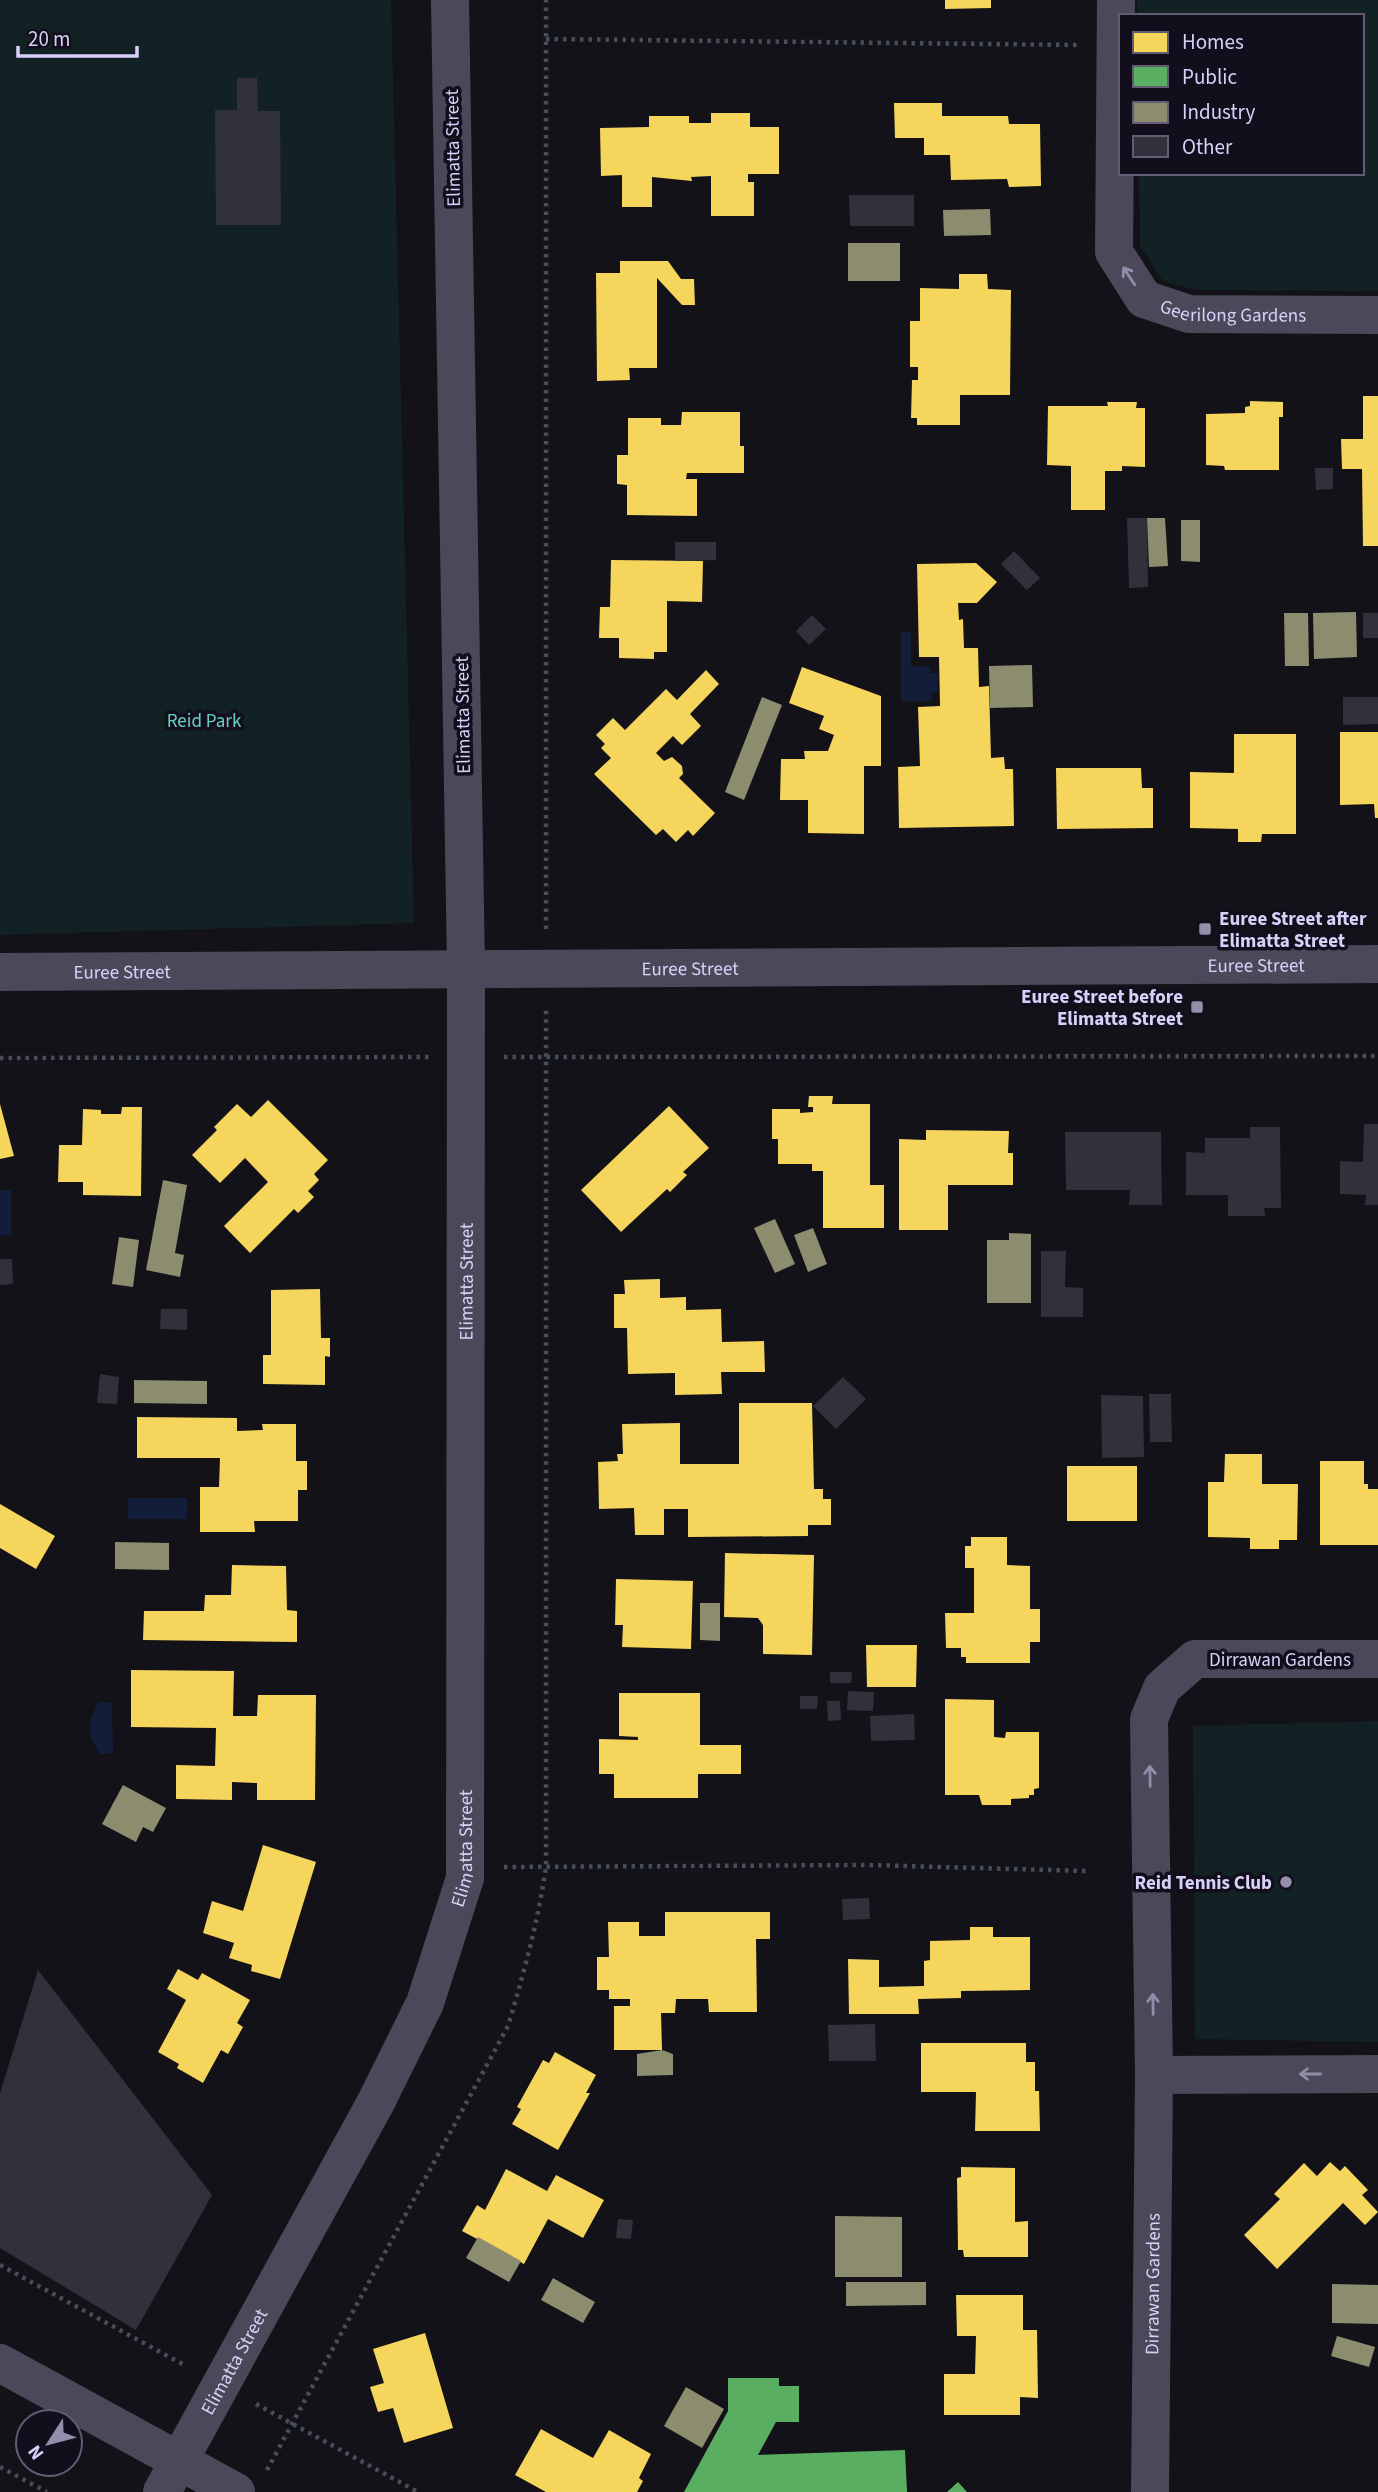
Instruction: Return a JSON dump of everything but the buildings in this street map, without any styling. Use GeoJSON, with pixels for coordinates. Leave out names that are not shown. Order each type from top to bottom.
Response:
{"type":"FeatureCollection","features":[{"type":"Feature","properties":{"kind":"street","name":"Elimatta Street"},"geometry":{"type":"LineString","coordinates":[[171,2476],[376,2102],[425,2003],[465,1878],[466,969],[450,0]]}},
{"type":"Feature","properties":{"kind":"street","name":"Geerilong Gardens"},"geometry":{"type":"LineString","coordinates":[[1116,0],[1114,252],[1144,299],[1189,314],[1378,315]]}},
{"type":"Feature","properties":{"kind":"street","name":"Euree Street"},"geometry":{"type":"LineString","coordinates":[[0,972],[1378,964]]}},
{"type":"Feature","properties":{"kind":"street","name":"Dirrawan Gardens"},"geometry":{"type":"LineString","coordinates":[[1150,2492],[1154,2075],[1149,1719],[1162,1688],[1195,1659],[1378,1659]]}},
{"type":"Feature","properties":{"kind":"street"},"geometry":{"type":"LineString","coordinates":[[1154,2075],[1378,2074]]}},
{"type":"Feature","properties":{"kind":"street"},"geometry":{"type":"LineString","coordinates":[[0,2363],[171,2476],[249,2486]]}},
{"type":"Feature","properties":{"kind":"path"},"geometry":{"type":"LineString","coordinates":[[249,2486],[508,2026],[527,1965],[546,1867],[546,0]]}},
{"type":"Feature","properties":{"kind":"path"},"geometry":{"type":"LineString","coordinates":[[546,39],[1089,45]]}},
{"type":"Feature","properties":{"kind":"path"},"geometry":{"type":"LineString","coordinates":[[0,1058],[1378,1056]]}},
{"type":"Feature","properties":{"kind":"path"},"geometry":{"type":"LineString","coordinates":[[546,1867],[868,1865],[1086,1871]]}},
{"type":"Feature","properties":{"kind":"path"},"geometry":{"type":"LineString","coordinates":[[0,2467],[47,2492]]}},
{"type":"Feature","properties":{"kind":"green space","name":"Reid Park"},"geometry":{"type":"Polygon","coordinates":[[[0,0],[391,0],[414,923],[0,935],[0,0]]]}},
{"type":"Feature","properties":{"kind":"green space"},"geometry":{"type":"Polygon","coordinates":[[[1137,0],[1378,0],[1378,291],[1196,290],[1163,281],[1140,246],[1139,175],[1364,175],[1364,14],[1137,14],[1137,0]]]}},
{"type":"Feature","properties":{"kind":"green space","name":"Reid Tennis Club"},"geometry":{"type":"Polygon","coordinates":[[[1378,1721],[1378,2042],[1195,2039],[1193,1726],[1378,1721]]]}},
{"type":"Feature","properties":{"kind":"water"},"geometry":{"type":"Polygon","coordinates":[[[901,632],[911,632],[911,666],[930,667],[930,673],[938,673],[937,692],[931,692],[932,701],[901,701],[901,632]]]}},
{"type":"Feature","properties":{"kind":"water"},"geometry":{"type":"Polygon","coordinates":[[[0,1190],[11,1190],[11,1235],[0,1235],[0,1190]]]}},
{"type":"Feature","properties":{"kind":"water"},"geometry":{"type":"Polygon","coordinates":[[[128,1498],[187,1498],[187,1519],[128,1519],[128,1498]]]}},
{"type":"Feature","properties":{"kind":"water"},"geometry":{"type":"Polygon","coordinates":[[[99,1702],[112,1703],[113,1753],[100,1754],[90,1734],[90,1723],[99,1702]]]}},
{"type":"Feature","properties":{"kind":"place","name":"Euree Street after Elimatta Street"},"geometry":{"type":"Point","coordinates":[1205,929]}},
{"type":"Feature","properties":{"kind":"place","name":"Euree Street before Elimatta Street"},"geometry":{"type":"Point","coordinates":[1197,1007]}},
{"type":"Feature","properties":{"kind":"place","name":"Reid Tennis Club"},"geometry":{"type":"Point","coordinates":[1286,1882]}}]}
